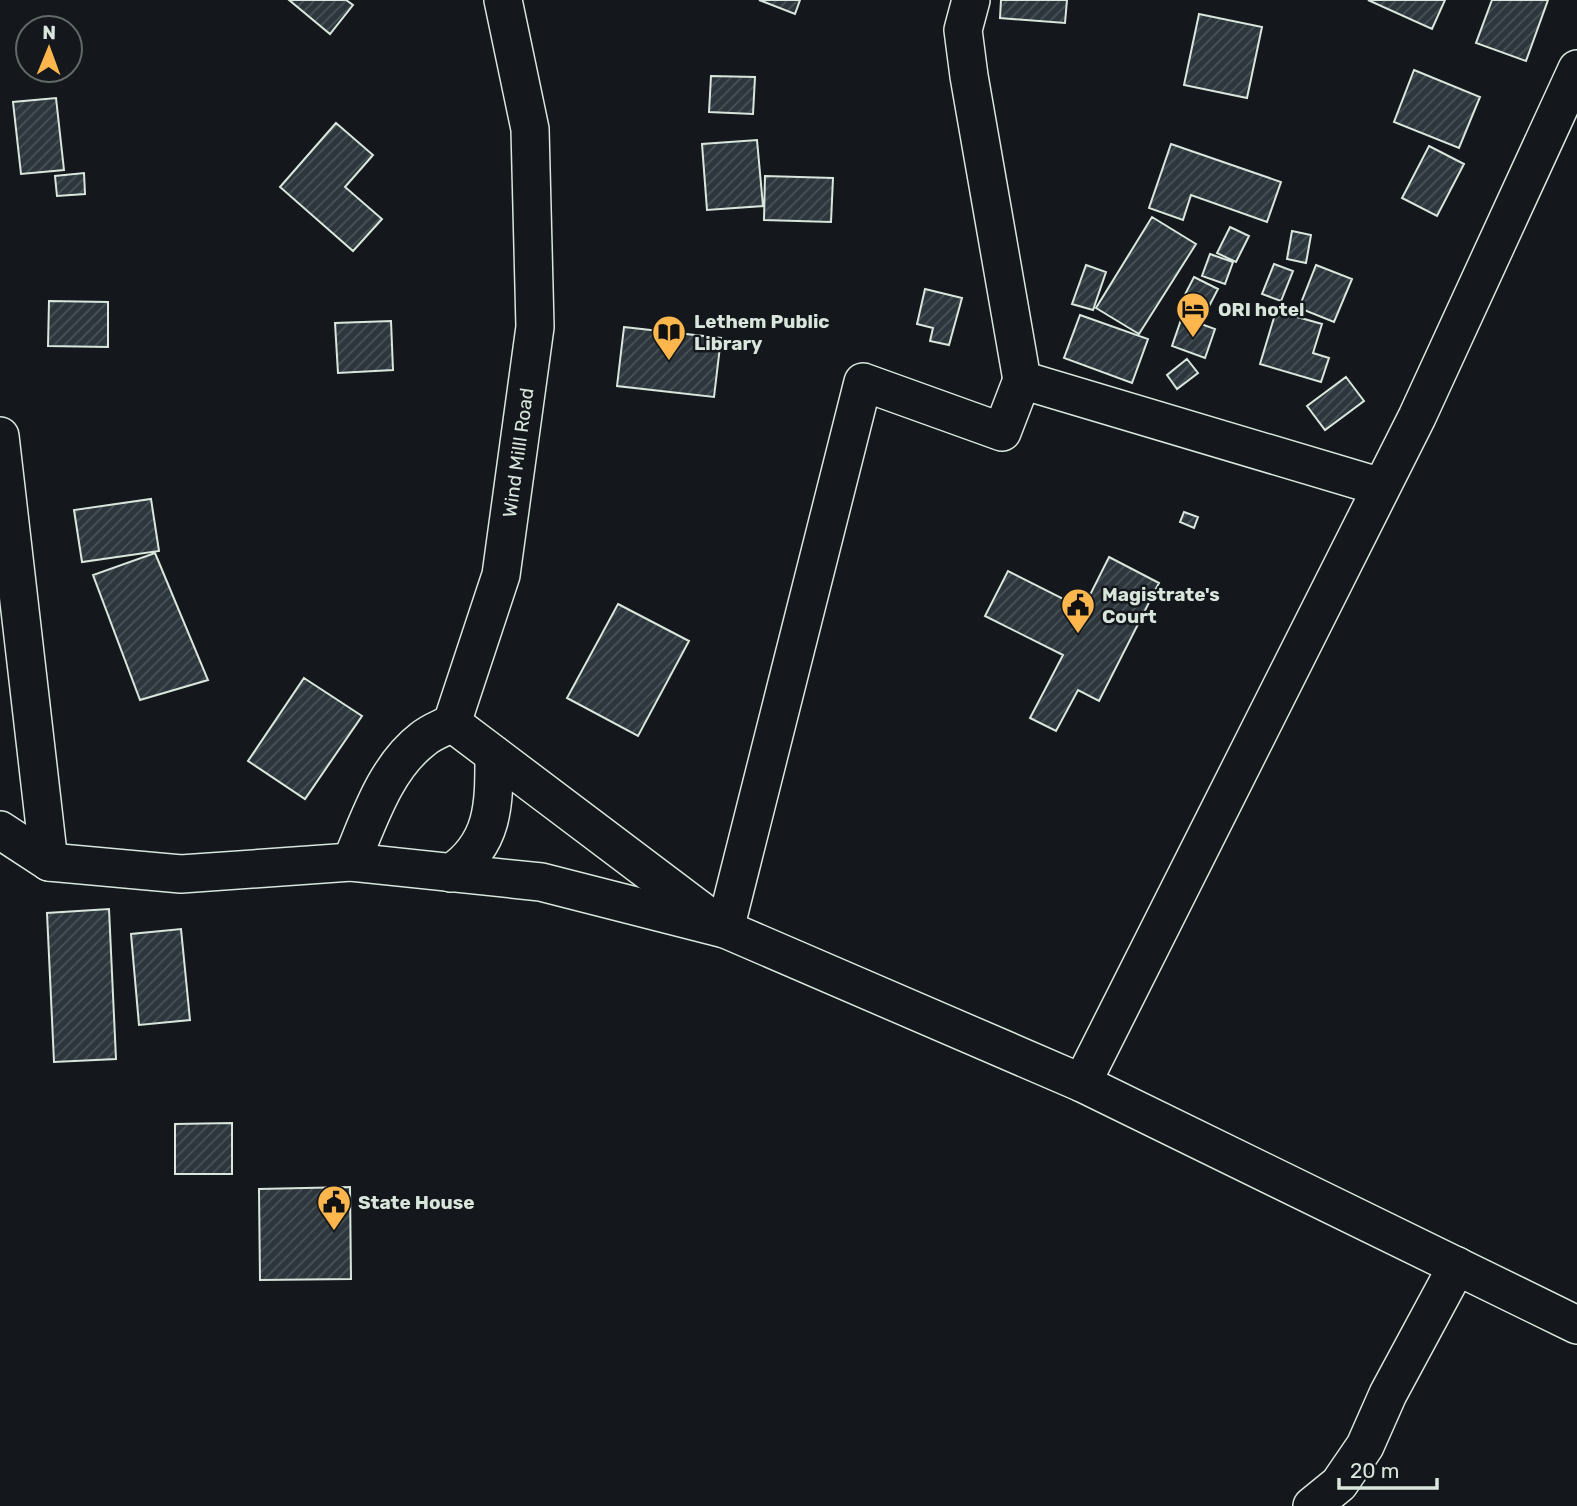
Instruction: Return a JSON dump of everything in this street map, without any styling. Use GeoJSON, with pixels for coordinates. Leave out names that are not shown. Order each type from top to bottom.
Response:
{"type":"FeatureCollection","features":[{"type":"Feature","properties":{"kind":"street","name":"Wind Milll Road"},"geometry":{"type":"LineString","coordinates":[[452,723],[501,575],[535,327],[530,129],[503,0]]}},
{"type":"Feature","properties":{"kind":"street"},"geometry":{"type":"LineString","coordinates":[[725,929],[863,382],[1002,432],[1022,380],[969,76],[963,30],[971,0]]}},
{"type":"Feature","properties":{"kind":"street"},"geometry":{"type":"LineString","coordinates":[[1082,1083],[1423,404],[1577,69]]}},
{"type":"Feature","properties":{"kind":"street"},"geometry":{"type":"LineString","coordinates":[[1022,380],[1381,487]]}},
{"type":"Feature","properties":{"kind":"street"},"geometry":{"type":"LineString","coordinates":[[0,436],[49,862]]}},
{"type":"Feature","properties":{"kind":"street"},"geometry":{"type":"LineString","coordinates":[[351,862],[379,797],[399,761],[424,738],[452,723],[725,929]]}},
{"type":"Feature","properties":{"kind":"street"},"geometry":{"type":"LineString","coordinates":[[451,873],[468,861],[484,838],[493,803],[494,755]]}},
{"type":"Feature","properties":{"kind":"street"},"geometry":{"type":"LineString","coordinates":[[0,830],[49,862],[181,874],[351,862],[541,882],[725,929],[1082,1083],[1577,1325]]}},
{"type":"Feature","properties":{"kind":"street"},"geometry":{"type":"LineString","coordinates":[[1312,1506],[1339,1484],[1365,1446],[1388,1394],[1457,1266]]}},
{"type":"Feature","properties":{"kind":"building"},"geometry":{"type":"Polygon","coordinates":[[[289,0],[346,0],[353,5],[330,34],[289,0]]]}},
{"type":"Feature","properties":{"kind":"building"},"geometry":{"type":"Polygon","coordinates":[[[759,0],[800,0],[795,14],[759,0]]]}},
{"type":"Feature","properties":{"kind":"building"},"geometry":{"type":"Polygon","coordinates":[[[1001,0],[1067,0],[1065,23],[1000,18],[1001,0]]]}},
{"type":"Feature","properties":{"kind":"building"},"geometry":{"type":"Polygon","coordinates":[[[1368,0],[1445,0],[1432,29],[1368,0]]]}},
{"type":"Feature","properties":{"kind":"building"},"geometry":{"type":"Polygon","coordinates":[[[1492,0],[1548,0],[1526,61],[1476,43],[1492,0]]]}},
{"type":"Feature","properties":{"kind":"building"},"geometry":{"type":"Polygon","coordinates":[[[1199,14],[1262,27],[1247,98],[1184,85],[1199,14]]]}},
{"type":"Feature","properties":{"kind":"building"},"geometry":{"type":"Polygon","coordinates":[[[1414,70],[1480,97],[1459,148],[1394,122],[1414,70]]]}},
{"type":"Feature","properties":{"kind":"building"},"geometry":{"type":"Polygon","coordinates":[[[711,76],[755,77],[753,114],[709,112],[711,76]]]}},
{"type":"Feature","properties":{"kind":"building"},"geometry":{"type":"Polygon","coordinates":[[[56,98],[64,170],[21,174],[13,102],[56,98]]]}},
{"type":"Feature","properties":{"kind":"building"},"geometry":{"type":"Polygon","coordinates":[[[336,123],[373,155],[345,187],[382,219],[353,251],[280,187],[336,123]]]}},
{"type":"Feature","properties":{"kind":"building"},"geometry":{"type":"Polygon","coordinates":[[[757,140],[763,206],[707,210],[702,144],[757,140]]]}},
{"type":"Feature","properties":{"kind":"building"},"geometry":{"type":"Polygon","coordinates":[[[1171,144],[1281,182],[1267,222],[1191,195],[1183,220],[1149,208],[1171,144]]]}},
{"type":"Feature","properties":{"kind":"building"},"geometry":{"type":"Polygon","coordinates":[[[1429,146],[1464,164],[1437,216],[1402,198],[1429,146]]]}},
{"type":"Feature","properties":{"kind":"building"},"geometry":{"type":"Polygon","coordinates":[[[84,173],[85,194],[57,196],[55,176],[84,173]]]}},
{"type":"Feature","properties":{"kind":"building"},"geometry":{"type":"Polygon","coordinates":[[[765,176],[833,178],[831,222],[764,220],[765,176]]]}},
{"type":"Feature","properties":{"kind":"building"},"geometry":{"type":"Polygon","coordinates":[[[1152,217],[1196,244],[1139,334],[1096,308],[1152,217]]]}},
{"type":"Feature","properties":{"kind":"building"},"geometry":{"type":"Polygon","coordinates":[[[1230,227],[1249,236],[1236,262],[1217,253],[1230,227]]]}},
{"type":"Feature","properties":{"kind":"building"},"geometry":{"type":"Polygon","coordinates":[[[1292,231],[1311,235],[1306,263],[1287,259],[1292,231]]]}},
{"type":"Feature","properties":{"kind":"building"},"geometry":{"type":"Polygon","coordinates":[[[1210,254],[1233,262],[1225,284],[1202,276],[1210,254]]]}},
{"type":"Feature","properties":{"kind":"building"},"geometry":{"type":"Polygon","coordinates":[[[1274,264],[1293,271],[1281,301],[1262,294],[1274,264]]]}},
{"type":"Feature","properties":{"kind":"building"},"geometry":{"type":"Polygon","coordinates":[[[1086,265],[1106,272],[1093,310],[1072,304],[1086,265]]]}},
{"type":"Feature","properties":{"kind":"building"},"geometry":{"type":"Polygon","coordinates":[[[1316,265],[1352,279],[1334,322],[1299,308],[1316,265]]]}},
{"type":"Feature","properties":{"kind":"building"},"geometry":{"type":"Polygon","coordinates":[[[1194,277],[1218,289],[1203,318],[1179,306],[1194,277]]]}},
{"type":"Feature","properties":{"kind":"building"},"geometry":{"type":"Polygon","coordinates":[[[925,289],[962,298],[949,345],[930,341],[933,328],[917,324],[925,289]]]}},
{"type":"Feature","properties":{"kind":"building"},"geometry":{"type":"Polygon","coordinates":[[[49,301],[108,302],[108,347],[48,346],[49,301]]]}},
{"type":"Feature","properties":{"kind":"building"},"geometry":{"type":"Polygon","coordinates":[[[1276,311],[1322,324],[1313,353],[1329,358],[1321,382],[1260,364],[1276,311]]]}},
{"type":"Feature","properties":{"kind":"building"},"geometry":{"type":"Polygon","coordinates":[[[1080,315],[1148,339],[1132,383],[1064,358],[1080,315]]]}},
{"type":"Feature","properties":{"kind":"building"},"geometry":{"type":"Polygon","coordinates":[[[1182,317],[1215,329],[1205,358],[1172,346],[1182,317]]]}},
{"type":"Feature","properties":{"kind":"building"},"geometry":{"type":"Polygon","coordinates":[[[391,321],[393,370],[338,373],[335,323],[391,321]]]}},
{"type":"Feature","properties":{"kind":"building","name":"Lethem Public Library"},"geometry":{"type":"Polygon","coordinates":[[[624,327],[721,338],[714,397],[617,386],[624,327]]]}},
{"type":"Feature","properties":{"kind":"building"},"geometry":{"type":"Polygon","coordinates":[[[1187,359],[1198,373],[1177,389],[1167,375],[1187,359]]]}},
{"type":"Feature","properties":{"kind":"building"},"geometry":{"type":"Polygon","coordinates":[[[1346,377],[1364,401],[1325,430],[1307,406],[1346,377]]]}},
{"type":"Feature","properties":{"kind":"building"},"geometry":{"type":"Polygon","coordinates":[[[151,499],[159,551],[82,562],[74,510],[151,499]]]}},
{"type":"Feature","properties":{"kind":"building"},"geometry":{"type":"Polygon","coordinates":[[[1184,512],[1198,517],[1194,528],[1180,522],[1184,512]]]}},
{"type":"Feature","properties":{"kind":"building"},"geometry":{"type":"Polygon","coordinates":[[[155,553],[208,680],[140,700],[93,575],[155,553]]]}},
{"type":"Feature","properties":{"kind":"building","name":"Magistrate's Court"},"geometry":{"type":"Polygon","coordinates":[[[1109,557],[1159,583],[1099,701],[1078,690],[1056,731],[1030,718],[1063,655],[985,616],[1008,571],[1083,609],[1109,557]]]}},
{"type":"Feature","properties":{"kind":"building"},"geometry":{"type":"Polygon","coordinates":[[[618,604],[689,641],[638,736],[567,698],[618,604]]]}},
{"type":"Feature","properties":{"kind":"building"},"geometry":{"type":"Polygon","coordinates":[[[304,678],[362,716],[305,799],[248,761],[304,678]]]}},
{"type":"Feature","properties":{"kind":"building"},"geometry":{"type":"Polygon","coordinates":[[[109,909],[116,1059],[54,1062],[47,913],[109,909]]]}},
{"type":"Feature","properties":{"kind":"building"},"geometry":{"type":"Polygon","coordinates":[[[181,929],[190,1020],[139,1025],[131,934],[181,929]]]}},
{"type":"Feature","properties":{"kind":"building"},"geometry":{"type":"Polygon","coordinates":[[[232,1123],[232,1174],[175,1174],[175,1124],[232,1123]]]}},
{"type":"Feature","properties":{"kind":"building"},"geometry":{"type":"Polygon","coordinates":[[[350,1187],[351,1279],[260,1280],[259,1189],[350,1187]]]}},
{"type":"Feature","properties":{"kind":"place","name":"ORI hotel"},"geometry":{"type":"Point","coordinates":[1193,339]}},
{"type":"Feature","properties":{"kind":"place","name":"Lethem Public Library"},"geometry":{"type":"Point","coordinates":[669,362]}},
{"type":"Feature","properties":{"kind":"place","name":"Magistrate's Court"},"geometry":{"type":"Point","coordinates":[1078,635]}},
{"type":"Feature","properties":{"kind":"place","name":"State House"},"geometry":{"type":"Point","coordinates":[334,1232]}}]}
